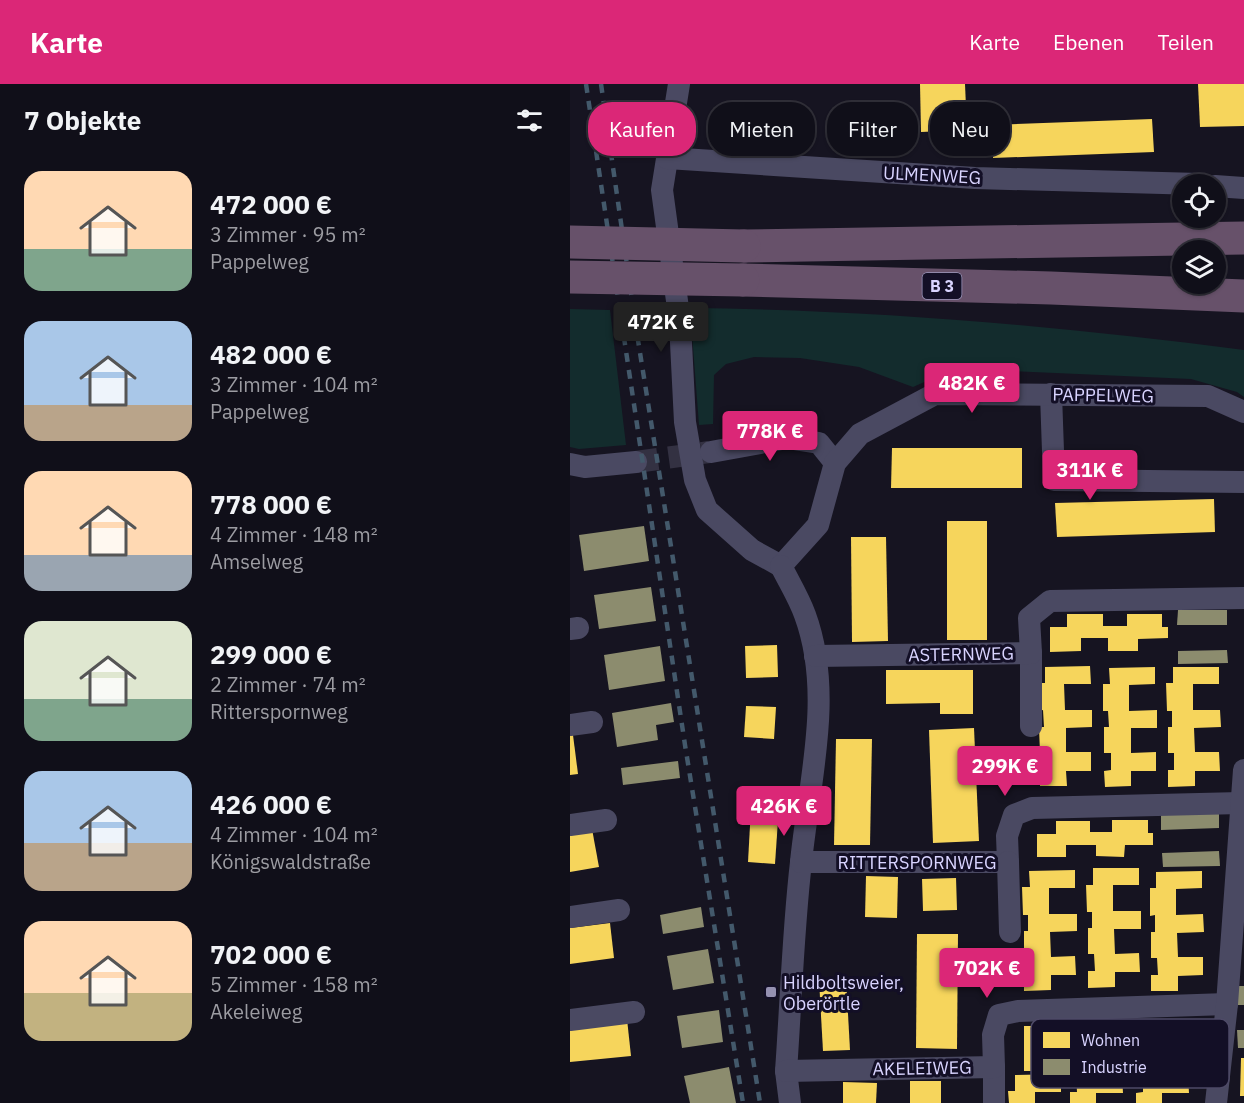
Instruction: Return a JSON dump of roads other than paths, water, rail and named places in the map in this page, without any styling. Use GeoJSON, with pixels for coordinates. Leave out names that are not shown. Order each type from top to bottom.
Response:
{"type":"FeatureCollection","features":[{"type":"Feature","properties":{"kind":"highway"},"geometry":{"type":"LineString","coordinates":[[570,242],[744,246],[1244,238]]}},
{"type":"Feature","properties":{"kind":"highway","name":"B 3"},"geometry":{"type":"LineString","coordinates":[[570,277],[1051,288],[1244,296]]}},
{"type":"Feature","properties":{"kind":"highway"},"geometry":{"type":"LineString","coordinates":[[1051,288],[1244,318]]}},
{"type":"Feature","properties":{"kind":"street"},"geometry":{"type":"LineString","coordinates":[[679,84],[662,190],[680,323],[685,422],[695,480],[707,510],[752,550],[781,566],[806,615],[815,656],[819,706],[813,784],[801,862],[786,1071],[790,1103]]}},
{"type":"Feature","properties":{"kind":"street","name":"ULMENWEG"},"geometry":{"type":"LineString","coordinates":[[667,158],[975,178],[1172,183]]}},
{"type":"Feature","properties":{"kind":"street"},"geometry":{"type":"LineString","coordinates":[[1226,187],[1244,188]]}},
{"type":"Feature","properties":{"kind":"street","name":"PAPPELWEG"},"geometry":{"type":"LineString","coordinates":[[781,566],[818,525],[835,463],[860,434],[935,394],[1208,396],[1244,412]]}},
{"type":"Feature","properties":{"kind":"street"},"geometry":{"type":"LineString","coordinates":[[1051,394],[1054,480],[1244,482]]}},
{"type":"Feature","properties":{"kind":"street"},"geometry":{"type":"LineString","coordinates":[[711,452],[787,438],[819,443],[835,463]]}},
{"type":"Feature","properties":{"kind":"street"},"geometry":{"type":"LineString","coordinates":[[570,464],[585,467],[636,462]]}},
{"type":"Feature","properties":{"kind":"street","name":"ASTERNWEG"},"geometry":{"type":"LineString","coordinates":[[815,656],[1031,654],[1029,618],[1050,601],[1244,598]]}},
{"type":"Feature","properties":{"kind":"street"},"geometry":{"type":"LineString","coordinates":[[1031,654],[1031,726]]}},
{"type":"Feature","properties":{"kind":"street"},"geometry":{"type":"LineString","coordinates":[[570,725],[592,722]]}},
{"type":"Feature","properties":{"kind":"street"},"geometry":{"type":"LineString","coordinates":[[1225,1019],[1244,770]]}},
{"type":"Feature","properties":{"kind":"street","name":"RITTERSPORNWEG"},"geometry":{"type":"LineString","coordinates":[[801,862],[1008,862],[1008,836],[1014,815],[1032,808],[1241,803]]}},
{"type":"Feature","properties":{"kind":"street"},"geometry":{"type":"LineString","coordinates":[[570,825],[606,820]]}},
{"type":"Feature","properties":{"kind":"street"},"geometry":{"type":"LineString","coordinates":[[1008,862],[1010,932]]}},
{"type":"Feature","properties":{"kind":"street"},"geometry":{"type":"LineString","coordinates":[[570,917],[619,910]]}},
{"type":"Feature","properties":{"kind":"street","name":"AKELEIWEG"},"geometry":{"type":"LineString","coordinates":[[786,1071],[994,1067],[993,1035],[999,1015],[1018,1011],[1227,1004]]}},
{"type":"Feature","properties":{"kind":"street"},"geometry":{"type":"LineString","coordinates":[[570,1020],[634,1012]]}},
{"type":"Feature","properties":{"kind":"street"},"geometry":{"type":"LineString","coordinates":[[994,1067],[994,1103]]}},
{"type":"Feature","properties":{"kind":"street"},"geometry":{"type":"LineString","coordinates":[[1216,1103],[1218,1088]]}},
{"type":"Feature","properties":{"kind":"tunnel"},"geometry":{"type":"LineString","coordinates":[[636,462],[709,452]]}},
{"type":"Feature","properties":{"kind":"railway"},"geometry":{"type":"LineString","coordinates":[[586,84],[685,745],[743,1103]]}},
{"type":"Feature","properties":{"kind":"railway"},"geometry":{"type":"LineString","coordinates":[[601,84],[637,334],[760,1103]]}},
{"type":"Feature","properties":{"kind":"place","name":"Hildboltsweier, Oberörtle"},"geometry":{"type":"Point","coordinates":[771,992]}}]}
